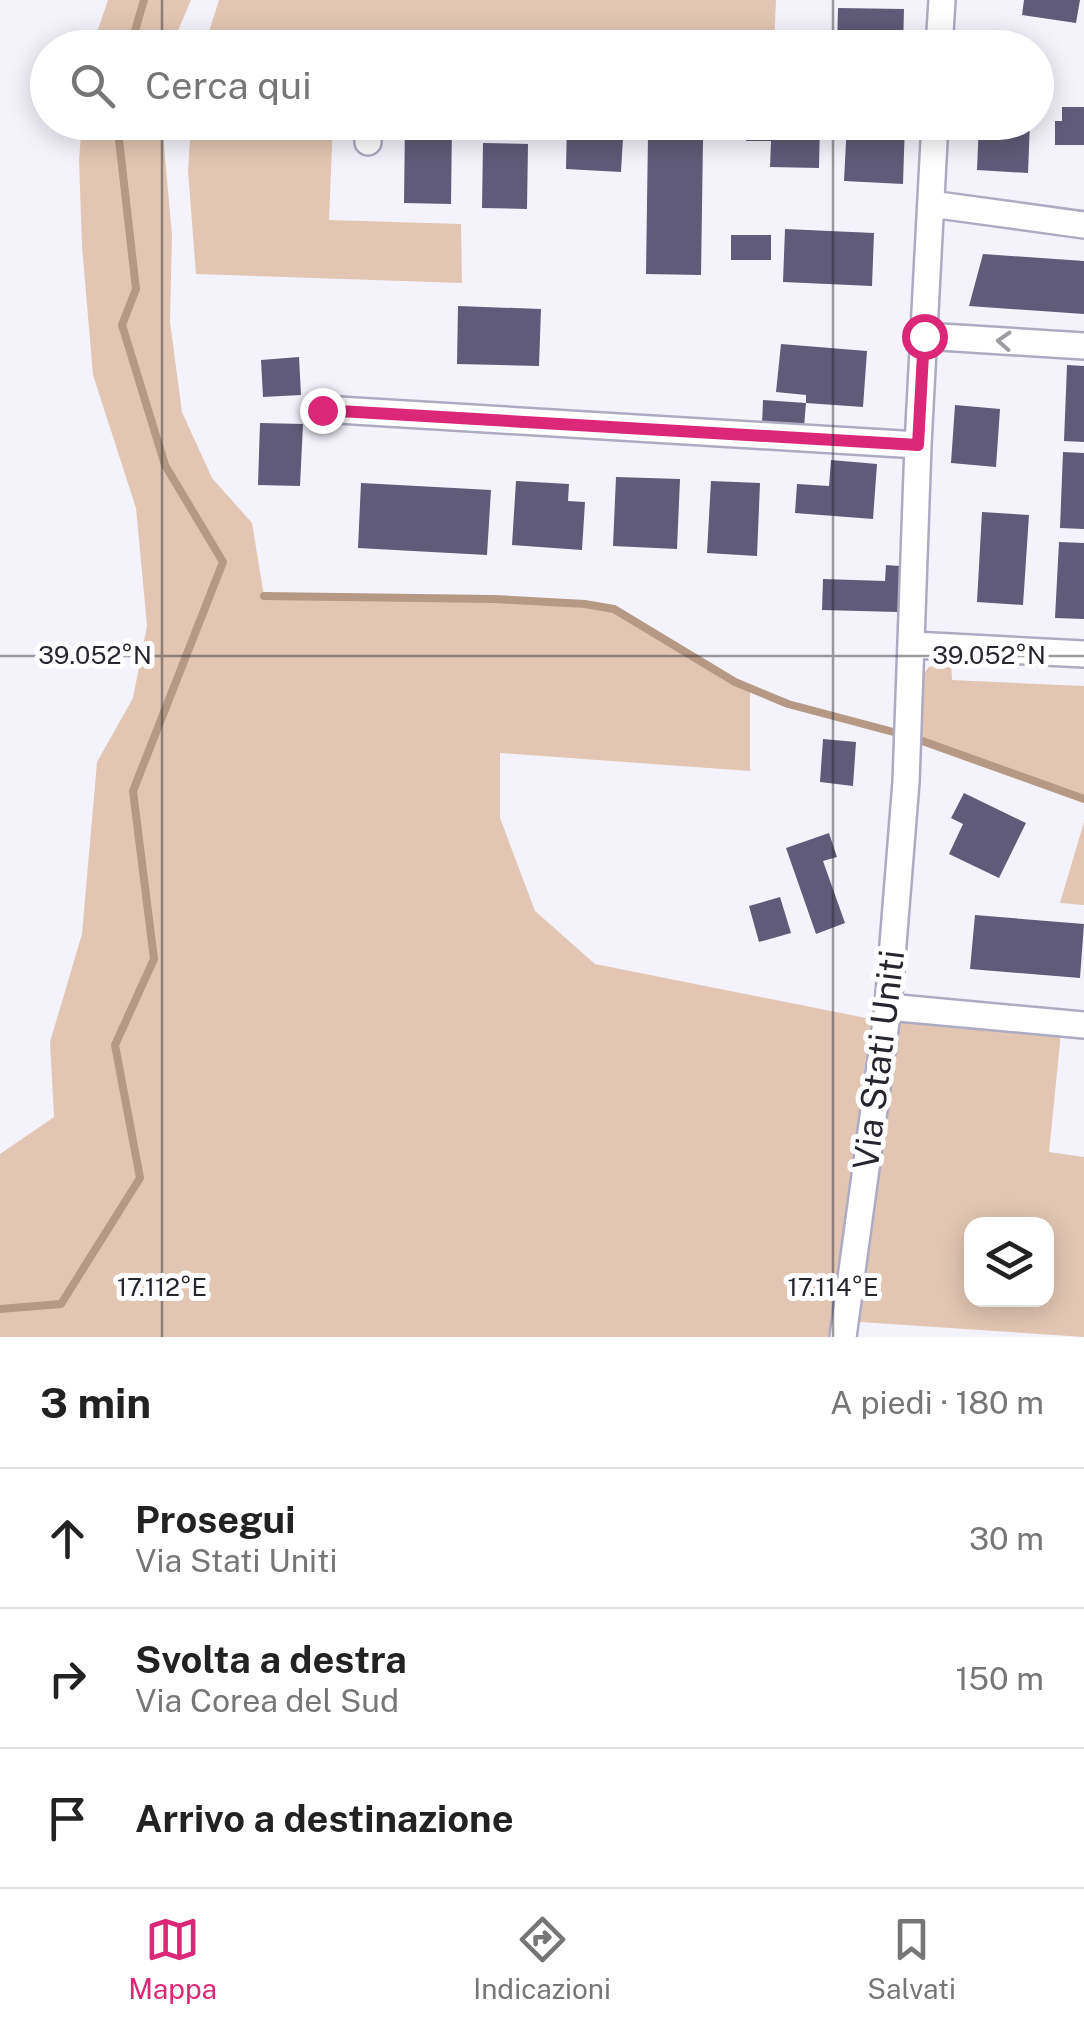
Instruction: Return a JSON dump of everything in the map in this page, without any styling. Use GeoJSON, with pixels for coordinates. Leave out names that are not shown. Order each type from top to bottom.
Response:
{"type":"FeatureCollection","features":[{"type":"Feature","properties":{"kind":"street"},"geometry":{"type":"LineString","coordinates":[[940,30],[942,0]]}},
{"type":"Feature","properties":{"kind":"street"},"geometry":{"type":"LineString","coordinates":[[934,140],[918,445],[913,645],[1084,654]]}},
{"type":"Feature","properties":{"kind":"street"},"geometry":{"type":"LineString","coordinates":[[930,204],[1084,225]]}},
{"type":"Feature","properties":{"kind":"street"},"geometry":{"type":"LineString","coordinates":[[924,336],[1084,346]]}},
{"type":"Feature","properties":{"kind":"street"},"geometry":{"type":"LineString","coordinates":[[322,410],[918,445]]}},
{"type":"Feature","properties":{"kind":"street","name":"Via Stati Uniti"},"geometry":{"type":"LineString","coordinates":[[843,1337],[888,1007],[913,645]]}},
{"type":"Feature","properties":{"kind":"street"},"geometry":{"type":"LineString","coordinates":[[888,1007],[1084,1026]]}},
{"type":"Feature","properties":{"kind":"shaded area"},"geometry":{"type":"Polygon","coordinates":[[[108,0],[191,0],[178,30],[98,30],[108,0]]]}},
{"type":"Feature","properties":{"kind":"shaded area"},"geometry":{"type":"Polygon","coordinates":[[[219,0],[776,0],[775,30],[209,30],[219,0]]]}},
{"type":"Feature","properties":{"kind":"shaded area"},"geometry":{"type":"Polygon","coordinates":[[[81,140],[164,140],[172,235],[170,322],[182,412],[212,478],[252,523],[264,596],[494,599],[614,609],[670,646],[750,688],[750,771],[500,753],[500,818],[535,911],[595,964],[871,1019],[829,1337],[0,1337],[0,1154],[54,1117],[50,1042],[82,934],[97,762],[133,698],[147,626],[136,508],[93,375],[81,140]]]}},
{"type":"Feature","properties":{"kind":"shaded area"},"geometry":{"type":"Polygon","coordinates":[[[190,140],[332,140],[329,220],[461,224],[462,283],[196,274],[188,171],[190,140]]]}},
{"type":"Feature","properties":{"kind":"shaded area"},"geometry":{"type":"Polygon","coordinates":[[[951,661],[952,680],[1084,686],[1084,799],[921,740],[922,675],[929,667],[951,661]]]}},
{"type":"Feature","properties":{"kind":"shaded area"},"geometry":{"type":"Polygon","coordinates":[[[1084,822],[1084,905],[1060,903],[1084,822]]]}},
{"type":"Feature","properties":{"kind":"shaded area"},"geometry":{"type":"Polygon","coordinates":[[[899,1014],[1061,1033],[1049,1152],[1084,1157],[1084,1337],[860,1322],[855,1307],[899,1014]]]}},
{"type":"Feature","properties":{"kind":"building"},"geometry":{"type":"Polygon","coordinates":[[[1024,0],[1080,0],[1076,23],[1022,15],[1024,0]]]}},
{"type":"Feature","properties":{"kind":"building"},"geometry":{"type":"Polygon","coordinates":[[[838,8],[904,9],[903,30],[837,30],[838,8]]]}},
{"type":"Feature","properties":{"kind":"building"},"geometry":{"type":"Polygon","coordinates":[[[1062,107],[1084,107],[1084,145],[1055,145],[1055,121],[1062,121],[1062,107]]]}},
{"type":"Feature","properties":{"kind":"building"},"geometry":{"type":"Polygon","coordinates":[[[405,140],[452,140],[451,204],[404,203],[405,140]]]}},
{"type":"Feature","properties":{"kind":"building"},"geometry":{"type":"Polygon","coordinates":[[[567,140],[623,140],[621,172],[566,169],[567,140]]]}},
{"type":"Feature","properties":{"kind":"building"},"geometry":{"type":"Polygon","coordinates":[[[648,140],[703,140],[701,275],[646,274],[648,140]]]}},
{"type":"Feature","properties":{"kind":"building"},"geometry":{"type":"Polygon","coordinates":[[[820,140],[819,168],[770,167],[771,141],[746,141],[820,140]]]}},
{"type":"Feature","properties":{"kind":"building"},"geometry":{"type":"Polygon","coordinates":[[[846,140],[904,140],[903,184],[844,181],[846,140]]]}},
{"type":"Feature","properties":{"kind":"building"},"geometry":{"type":"Polygon","coordinates":[[[978,140],[1029,140],[1028,173],[977,170],[978,140]]]}},
{"type":"Feature","properties":{"kind":"building"},"geometry":{"type":"Polygon","coordinates":[[[483,143],[528,144],[527,209],[482,208],[483,143]]]}},
{"type":"Feature","properties":{"kind":"building"},"geometry":{"type":"Polygon","coordinates":[[[785,229],[874,233],[872,286],[783,282],[785,229]]]}},
{"type":"Feature","properties":{"kind":"building"},"geometry":{"type":"Polygon","coordinates":[[[731,235],[771,235],[771,260],[731,260],[731,235]]]}},
{"type":"Feature","properties":{"kind":"building"},"geometry":{"type":"Polygon","coordinates":[[[983,254],[1084,261],[1084,314],[969,306],[983,254]]]}},
{"type":"Feature","properties":{"kind":"building"},"geometry":{"type":"Polygon","coordinates":[[[458,306],[541,309],[539,366],[457,364],[458,306]]]}},
{"type":"Feature","properties":{"kind":"building"},"geometry":{"type":"Polygon","coordinates":[[[781,344],[867,351],[863,407],[806,403],[806,395],[776,392],[781,344]]]}},
{"type":"Feature","properties":{"kind":"building"},"geometry":{"type":"Polygon","coordinates":[[[299,357],[301,395],[263,397],[261,360],[299,357]]]}},
{"type":"Feature","properties":{"kind":"building"},"geometry":{"type":"Polygon","coordinates":[[[1067,365],[1084,366],[1084,442],[1064,441],[1067,365]]]}},
{"type":"Feature","properties":{"kind":"building"},"geometry":{"type":"Polygon","coordinates":[[[763,400],[806,403],[804,427],[762,425],[763,400]]]}},
{"type":"Feature","properties":{"kind":"building"},"geometry":{"type":"Polygon","coordinates":[[[955,405],[1000,409],[996,467],[951,463],[955,405]]]}},
{"type":"Feature","properties":{"kind":"building"},"geometry":{"type":"Polygon","coordinates":[[[260,423],[303,424],[300,486],[258,485],[260,423]]]}},
{"type":"Feature","properties":{"kind":"building"},"geometry":{"type":"Polygon","coordinates":[[[1063,452],[1084,453],[1084,529],[1060,528],[1063,452]]]}},
{"type":"Feature","properties":{"kind":"building"},"geometry":{"type":"Polygon","coordinates":[[[831,460],[877,464],[873,519],[795,513],[797,484],[829,486],[831,460]]]}},
{"type":"Feature","properties":{"kind":"building"},"geometry":{"type":"Polygon","coordinates":[[[616,477],[680,479],[677,549],[613,546],[616,477]]]}},
{"type":"Feature","properties":{"kind":"building"},"geometry":{"type":"Polygon","coordinates":[[[516,481],[569,484],[568,501],[585,502],[582,550],[512,545],[516,481]]]}},
{"type":"Feature","properties":{"kind":"building"},"geometry":{"type":"Polygon","coordinates":[[[711,481],[760,483],[757,556],[707,553],[711,481]]]}},
{"type":"Feature","properties":{"kind":"building"},"geometry":{"type":"Polygon","coordinates":[[[361,483],[491,490],[487,555],[358,548],[361,483]]]}},
{"type":"Feature","properties":{"kind":"building"},"geometry":{"type":"Polygon","coordinates":[[[982,512],[1029,515],[1023,605],[977,602],[982,512]]]}},
{"type":"Feature","properties":{"kind":"building"},"geometry":{"type":"Polygon","coordinates":[[[1059,542],[1084,543],[1084,619],[1055,618],[1059,542]]]}},
{"type":"Feature","properties":{"kind":"building"},"geometry":{"type":"Polygon","coordinates":[[[886,565],[900,566],[898,612],[822,610],[823,579],[885,581],[886,565]]]}},
{"type":"Feature","properties":{"kind":"building"},"geometry":{"type":"Polygon","coordinates":[[[823,739],[856,742],[853,786],[820,782],[823,739]]]}},
{"type":"Feature","properties":{"kind":"building"},"geometry":{"type":"Polygon","coordinates":[[[964,793],[1026,823],[999,878],[949,854],[963,824],[951,818],[964,793]]]}},
{"type":"Feature","properties":{"kind":"building"},"geometry":{"type":"Polygon","coordinates":[[[829,833],[837,857],[823,861],[845,923],[816,934],[786,848],[829,833]]]}},
{"type":"Feature","properties":{"kind":"building"},"geometry":{"type":"Polygon","coordinates":[[[780,897],[791,933],[759,942],[749,906],[780,897]]]}},
{"type":"Feature","properties":{"kind":"building"},"geometry":{"type":"Polygon","coordinates":[[[975,915],[1084,924],[1080,978],[970,969],[975,915]]]}},
{"type":"Feature","properties":{"kind":"waterway"},"geometry":{"type":"LineString","coordinates":[[135,30],[144,0]]}},
{"type":"Feature","properties":{"kind":"waterway"},"geometry":{"type":"LineString","coordinates":[[0,1309],[61,1304],[140,1178],[115,1045],[154,959],[133,791],[223,562],[165,465],[122,325],[136,289],[119,140]]}},
{"type":"Feature","properties":{"kind":"waterway"},"geometry":{"type":"LineString","coordinates":[[264,596],[494,599],[614,609],[735,682],[788,704],[901,734]]}},
{"type":"Feature","properties":{"kind":"waterway"},"geometry":{"type":"LineString","coordinates":[[914,738],[1084,799]]}},
{"type":"Feature","properties":{"kind":"route"},"geometry":{"type":"LineString","coordinates":[[322,410],[918,445],[924,336]]}}]}
